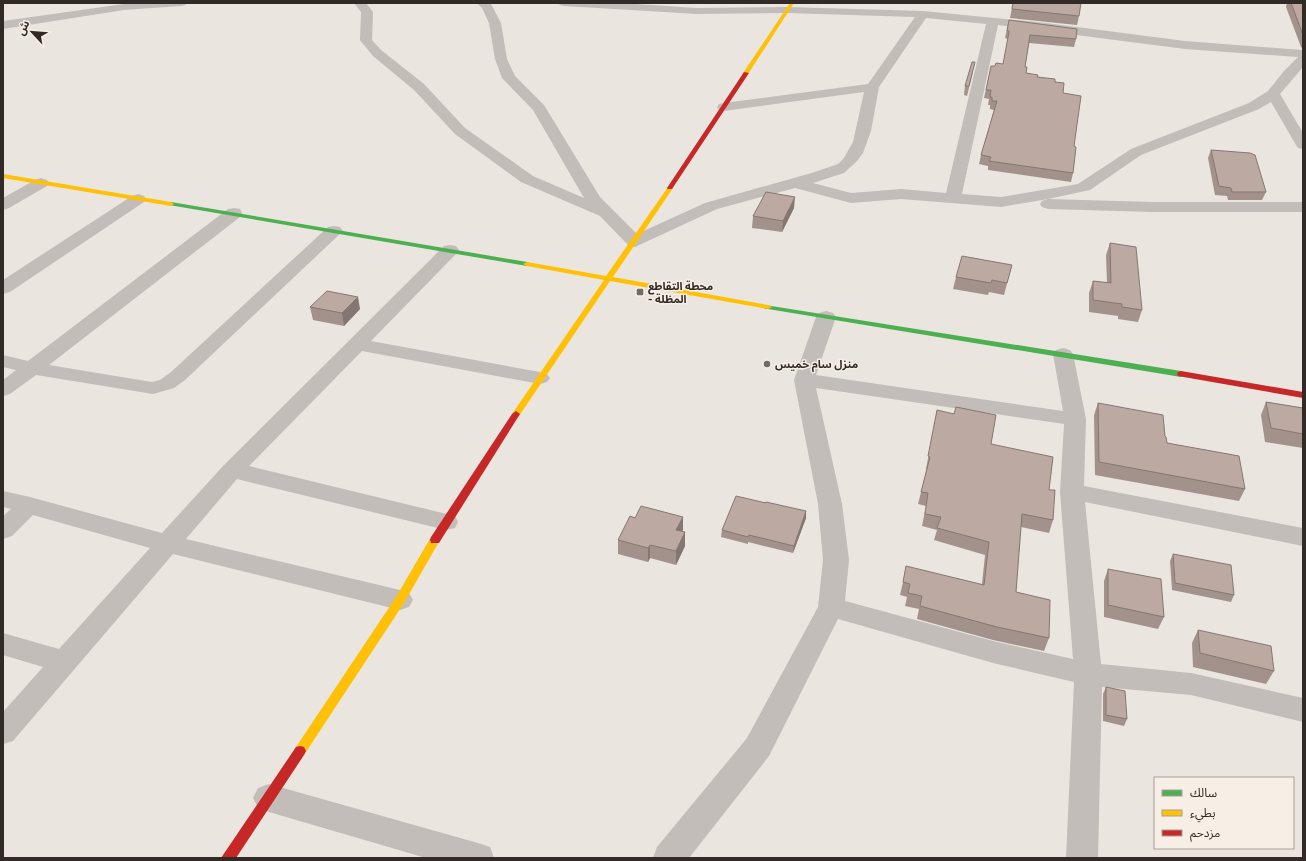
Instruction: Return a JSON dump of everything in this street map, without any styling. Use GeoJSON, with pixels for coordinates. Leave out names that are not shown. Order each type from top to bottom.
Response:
{"type":"FeatureCollection","features":[{"type":"Feature","properties":{"kind":"street"},"geometry":{"type":"LineString","coordinates":[[3,26],[101,10],[181,3]]}},
{"type":"Feature","properties":{"kind":"street"},"geometry":{"type":"LineString","coordinates":[[360,3],[367,12],[366,40],[377,53],[419,87],[460,131],[527,179],[607,215]]}},
{"type":"Feature","properties":{"kind":"street"},"geometry":{"type":"LineString","coordinates":[[483,3],[487,6],[495,23],[501,59],[509,78],[539,108],[593,200],[635,242]]}},
{"type":"Feature","properties":{"kind":"street"},"geometry":{"type":"LineString","coordinates":[[564,3],[697,11],[789,7],[923,14],[993,21],[1184,45],[1303,54]]}},
{"type":"Feature","properties":{"kind":"street"},"geometry":{"type":"LineString","coordinates":[[228,858],[400,600],[446,522],[540,378],[635,242],[789,7]]}},
{"type":"Feature","properties":{"kind":"street"},"geometry":{"type":"LineString","coordinates":[[635,242],[711,206],[795,183],[843,167],[857,151],[864,132],[872,87],[923,14]]}},
{"type":"Feature","properties":{"kind":"street"},"geometry":{"type":"LineString","coordinates":[[953,198],[993,21]]}},
{"type":"Feature","properties":{"kind":"street"},"geometry":{"type":"LineString","coordinates":[[1001,202],[1084,187],[1136,152],[1254,106],[1273,94],[1289,74],[1303,60]]}},
{"type":"Feature","properties":{"kind":"street"},"geometry":{"type":"LineString","coordinates":[[724,107],[820,96],[872,87]]}},
{"type":"Feature","properties":{"kind":"street"},"geometry":{"type":"LineString","coordinates":[[1273,94],[1303,145]]}},
{"type":"Feature","properties":{"kind":"street"},"geometry":{"type":"LineString","coordinates":[[3,176],[234,213],[450,250],[826,317],[1063,354],[1303,395]]}},
{"type":"Feature","properties":{"kind":"street"},"geometry":{"type":"LineString","coordinates":[[3,205],[41,182]]}},
{"type":"Feature","properties":{"kind":"street"},"geometry":{"type":"LineString","coordinates":[[795,183],[851,198],[901,194],[1001,202],[1152,207],[1303,207]]}},
{"type":"Feature","properties":{"kind":"street"},"geometry":{"type":"LineString","coordinates":[[3,288],[138,198]]}},
{"type":"Feature","properties":{"kind":"street"},"geometry":{"type":"LineString","coordinates":[[3,390],[234,213]]}},
{"type":"Feature","properties":{"kind":"street"},"geometry":{"type":"LineString","coordinates":[[3,361],[31,368],[153,388],[167,384],[178,376],[334,231]]}},
{"type":"Feature","properties":{"kind":"street"},"geometry":{"type":"LineString","coordinates":[[3,732],[169,544],[232,470],[450,250]]}},
{"type":"Feature","properties":{"kind":"street"},"geometry":{"type":"LineString","coordinates":[[669,858],[758,747],[832,607],[836,560],[830,504],[804,380],[826,317]]}},
{"type":"Feature","properties":{"kind":"street"},"geometry":{"type":"LineString","coordinates":[[357,344],[540,378]]}},
{"type":"Feature","properties":{"kind":"street"},"geometry":{"type":"LineString","coordinates":[[1063,354],[1075,419],[1072,492],[1088,674],[1082,858]]}},
{"type":"Feature","properties":{"kind":"street"},"geometry":{"type":"LineString","coordinates":[[804,380],[1075,419]]}},
{"type":"Feature","properties":{"kind":"street"},"geometry":{"type":"LineString","coordinates":[[232,470],[446,522]]}},
{"type":"Feature","properties":{"kind":"street"},"geometry":{"type":"LineString","coordinates":[[1072,492],[1303,537]]}},
{"type":"Feature","properties":{"kind":"street"},"geometry":{"type":"LineString","coordinates":[[3,499],[30,505],[169,544],[400,600]]}},
{"type":"Feature","properties":{"kind":"street"},"geometry":{"type":"LineString","coordinates":[[3,530],[30,505]]}},
{"type":"Feature","properties":{"kind":"street"},"geometry":{"type":"LineString","coordinates":[[832,607],[993,652],[1088,674],[1191,684],[1303,710]]}},
{"type":"Feature","properties":{"kind":"street"},"geometry":{"type":"LineString","coordinates":[[3,644],[64,662]]}},
{"type":"Feature","properties":{"kind":"street"},"geometry":{"type":"LineString","coordinates":[[269,798],[478,858]]}},
{"type":"Feature","properties":{"kind":"building"},"geometry":{"type":"Polygon","coordinates":[[[1013,3],[1081,3],[1079,16],[1012,9],[1013,3]]]}},
{"type":"Feature","properties":{"kind":"building"},"geometry":{"type":"Polygon","coordinates":[[[1291,3],[1303,3],[1303,35],[1291,3]]]}},
{"type":"Feature","properties":{"kind":"building"},"geometry":{"type":"Polygon","coordinates":[[[1009,20],[1077,29],[1076,39],[1030,35],[1025,67],[1027,67],[1026,73],[1038,75],[1037,77],[1055,79],[1055,82],[1064,83],[1063,93],[1081,96],[1074,146],[1076,147],[1073,173],[989,161],[991,157],[981,155],[997,101],[992,101],[992,97],[990,97],[991,90],[986,90],[991,66],[995,66],[996,63],[1003,64],[1009,32],[1007,31],[1009,20]]]}},
{"type":"Feature","properties":{"kind":"building"},"geometry":{"type":"Polygon","coordinates":[[[972,62],[975,62],[969,86],[965,86],[972,62]]]}},
{"type":"Feature","properties":{"kind":"building"},"geometry":{"type":"Polygon","coordinates":[[[1211,150],[1250,153],[1255,155],[1266,192],[1232,192],[1231,188],[1219,186],[1211,150]]]}},
{"type":"Feature","properties":{"kind":"building"},"geometry":{"type":"Polygon","coordinates":[[[766,192],[795,197],[783,221],[753,216],[766,192]]]}},
{"type":"Feature","properties":{"kind":"building"},"geometry":{"type":"Polygon","coordinates":[[[1110,243],[1136,247],[1142,310],[1122,307],[1122,304],[1093,300],[1093,281],[1111,283],[1110,243]]]}},
{"type":"Feature","properties":{"kind":"building"},"geometry":{"type":"Polygon","coordinates":[[[962,256],[1012,265],[1007,283],[992,280],[991,283],[956,277],[962,256]]]}},
{"type":"Feature","properties":{"kind":"building"},"geometry":{"type":"Polygon","coordinates":[[[327,291],[358,297],[342,313],[310,307],[327,291]]]}},
{"type":"Feature","properties":{"kind":"building"},"geometry":{"type":"Polygon","coordinates":[[[1266,402],[1303,408],[1303,434],[1271,428],[1266,402]]]}},
{"type":"Feature","properties":{"kind":"building"},"geometry":{"type":"Polygon","coordinates":[[[1098,403],[1163,415],[1167,443],[1239,456],[1245,489],[1099,462],[1098,403]]]}},
{"type":"Feature","properties":{"kind":"building"},"geometry":{"type":"Polygon","coordinates":[[[956,407],[996,415],[991,444],[1053,457],[1049,490],[1055,490],[1053,520],[1022,514],[1016,592],[1050,600],[1049,638],[997,627],[920,606],[922,596],[908,593],[910,584],[903,582],[906,566],[984,585],[989,542],[937,528],[941,517],[925,514],[928,493],[921,492],[930,457],[928,456],[937,410],[954,414],[956,407]]]}},
{"type":"Feature","properties":{"kind":"building"},"geometry":{"type":"Polygon","coordinates":[[[736,496],[806,511],[794,546],[722,530],[736,496]]]}},
{"type":"Feature","properties":{"kind":"building"},"geometry":{"type":"Polygon","coordinates":[[[641,506],[683,517],[676,530],[685,532],[676,551],[650,545],[648,548],[618,540],[630,516],[635,518],[641,506]]]}},
{"type":"Feature","properties":{"kind":"building"},"geometry":{"type":"Polygon","coordinates":[[[1173,554],[1231,565],[1234,595],[1175,583],[1173,554]]]}},
{"type":"Feature","properties":{"kind":"building"},"geometry":{"type":"Polygon","coordinates":[[[1108,569],[1161,579],[1164,617],[1108,605],[1108,569]]]}},
{"type":"Feature","properties":{"kind":"building"},"geometry":{"type":"Polygon","coordinates":[[[1198,630],[1271,646],[1274,671],[1200,653],[1198,630]]]}},
{"type":"Feature","properties":{"kind":"building"},"geometry":{"type":"Polygon","coordinates":[[[1106,687],[1125,691],[1127,719],[1106,715],[1106,687]]]}},
{"type":"Feature","properties":{"kind":"traffic: fast"},"geometry":{"type":"LineString","coordinates":[[171,204],[527,264]]}},
{"type":"Feature","properties":{"kind":"traffic: fast"},"geometry":{"type":"LineString","coordinates":[[768,307],[1181,374]]}},
{"type":"Feature","properties":{"kind":"traffic: slow"},"geometry":{"type":"LineString","coordinates":[[746,73],[792,3]]}},
{"type":"Feature","properties":{"kind":"traffic: slow"},"geometry":{"type":"LineString","coordinates":[[3,176],[171,204]]}},
{"type":"Feature","properties":{"kind":"traffic: slow"},"geometry":{"type":"LineString","coordinates":[[516,414],[670,188]]}},
{"type":"Feature","properties":{"kind":"traffic: slow"},"geometry":{"type":"LineString","coordinates":[[527,264],[768,307]]}},
{"type":"Feature","properties":{"kind":"traffic: slow"},"geometry":{"type":"LineString","coordinates":[[300,751],[400,600],[435,540]]}},
{"type":"Feature","properties":{"kind":"traffic: jam"},"geometry":{"type":"LineString","coordinates":[[670,188],[746,73]]}},
{"type":"Feature","properties":{"kind":"traffic: jam"},"geometry":{"type":"LineString","coordinates":[[1181,374],[1303,395]]}},
{"type":"Feature","properties":{"kind":"traffic: jam"},"geometry":{"type":"LineString","coordinates":[[435,540],[516,414]]}},
{"type":"Feature","properties":{"kind":"traffic: jam"},"geometry":{"type":"LineString","coordinates":[[228,858],[300,751]]}},
{"type":"Feature","properties":{"kind":"place","name":"محطة التقاطع - المظلة"},"geometry":{"type":"Point","coordinates":[640,292]}},
{"type":"Feature","properties":{"kind":"place","name":"منزل سام خميس"},"geometry":{"type":"Point","coordinates":[767,364]}}]}
